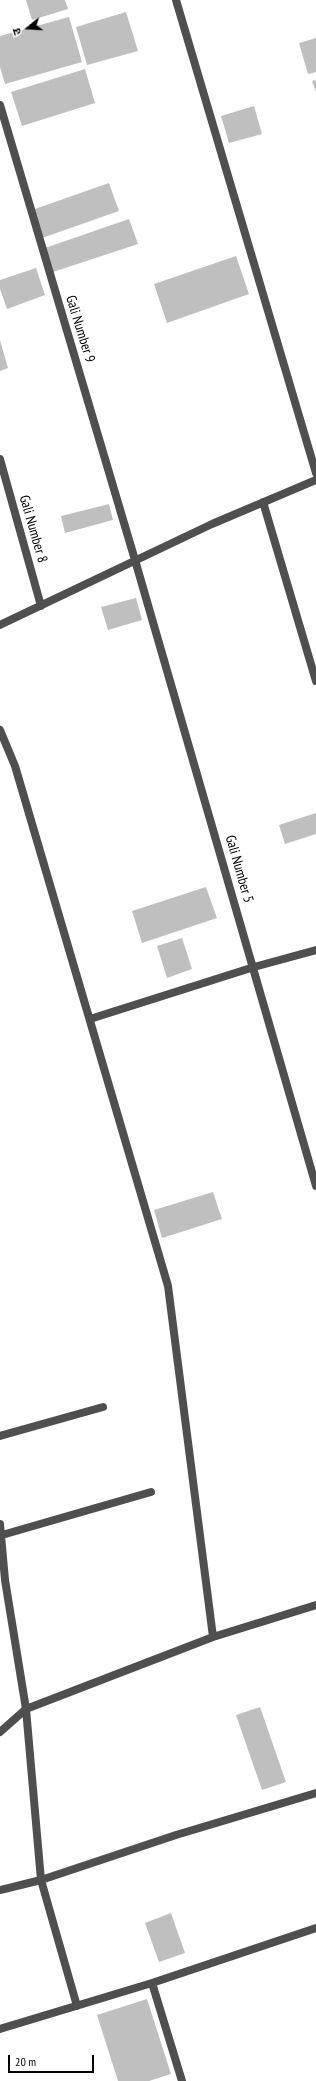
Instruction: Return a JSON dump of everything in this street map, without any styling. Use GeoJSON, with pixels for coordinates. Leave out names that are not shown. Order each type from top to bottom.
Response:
{"type":"FeatureCollection","features":[{"type":"Feature","properties":{"kind":"street"},"geometry":{"type":"LineString","coordinates":[[176,0],[316,473]]}},
{"type":"Feature","properties":{"kind":"street","name":"Gali Number 9"},"geometry":{"type":"LineString","coordinates":[[0,105],[135,560]]}},
{"type":"Feature","properties":{"kind":"street","name":"Gali Number 8"},"geometry":{"type":"LineString","coordinates":[[0,459],[41,606]]}},
{"type":"Feature","properties":{"kind":"street"},"geometry":{"type":"LineString","coordinates":[[0,625],[212,524],[316,480]]}},
{"type":"Feature","properties":{"kind":"street"},"geometry":{"type":"LineString","coordinates":[[263,502],[316,681]]}},
{"type":"Feature","properties":{"kind":"street","name":"Gali Number 5"},"geometry":{"type":"LineString","coordinates":[[135,560],[316,1186]]}},
{"type":"Feature","properties":{"kind":"street"},"geometry":{"type":"LineString","coordinates":[[0,730],[16,766],[168,1286],[213,1637]]}},
{"type":"Feature","properties":{"kind":"street"},"geometry":{"type":"LineString","coordinates":[[90,1019],[316,950]]}},
{"type":"Feature","properties":{"kind":"street"},"geometry":{"type":"LineString","coordinates":[[0,1436],[103,1407]]}},
{"type":"Feature","properties":{"kind":"street"},"geometry":{"type":"LineString","coordinates":[[2,1535],[151,1492]]}},
{"type":"Feature","properties":{"kind":"street"},"geometry":{"type":"LineString","coordinates":[[0,1524],[2,1535],[2,1580],[26,1709],[40,1880],[77,2006]]}},
{"type":"Feature","properties":{"kind":"street"},"geometry":{"type":"LineString","coordinates":[[0,1732],[26,1709],[213,1637],[316,1605]]}},
{"type":"Feature","properties":{"kind":"street"},"geometry":{"type":"LineString","coordinates":[[0,1890],[40,1880],[176,1835],[316,1793]]}},
{"type":"Feature","properties":{"kind":"street"},"geometry":{"type":"LineString","coordinates":[[0,2029],[152,1983],[316,1928]]}},
{"type":"Feature","properties":{"kind":"street"},"geometry":{"type":"LineString","coordinates":[[152,1983],[182,2081]]}},
{"type":"Feature","properties":{"kind":"building"},"geometry":{"type":"Polygon","coordinates":[[[26,0],[65,0],[68,9],[32,20],[26,0]]]}},
{"type":"Feature","properties":{"kind":"building"},"geometry":{"type":"Polygon","coordinates":[[[126,12],[138,51],[87,65],[76,27],[126,12]]]}},
{"type":"Feature","properties":{"kind":"building"},"geometry":{"type":"Polygon","coordinates":[[[69,17],[82,62],[5,84],[0,67],[0,36],[69,17]]]}},
{"type":"Feature","properties":{"kind":"building"},"geometry":{"type":"Polygon","coordinates":[[[316,38],[316,72],[308,74],[299,43],[316,38]]]}},
{"type":"Feature","properties":{"kind":"building"},"geometry":{"type":"Polygon","coordinates":[[[85,69],[95,103],[22,126],[11,92],[85,69]]]}},
{"type":"Feature","properties":{"kind":"building"},"geometry":{"type":"Polygon","coordinates":[[[316,80],[316,92],[312,81],[316,80]]]}},
{"type":"Feature","properties":{"kind":"building"},"geometry":{"type":"Polygon","coordinates":[[[254,106],[262,134],[229,143],[221,116],[254,106]]]}},
{"type":"Feature","properties":{"kind":"building"},"geometry":{"type":"Polygon","coordinates":[[[109,183],[119,211],[42,238],[32,210],[109,183]]]}},
{"type":"Feature","properties":{"kind":"building"},"geometry":{"type":"Polygon","coordinates":[[[129,219],[138,244],[53,272],[45,248],[129,219]]]}},
{"type":"Feature","properties":{"kind":"building"},"geometry":{"type":"Polygon","coordinates":[[[236,256],[249,294],[167,323],[154,284],[236,256]]]}},
{"type":"Feature","properties":{"kind":"building"},"geometry":{"type":"Polygon","coordinates":[[[36,268],[45,295],[7,309],[0,289],[0,280],[36,268]]]}},
{"type":"Feature","properties":{"kind":"building"},"geometry":{"type":"Polygon","coordinates":[[[0,340],[8,368],[0,371],[0,340]]]}},
{"type":"Feature","properties":{"kind":"building"},"geometry":{"type":"Polygon","coordinates":[[[109,504],[113,520],[65,533],[61,516],[109,504]]]}},
{"type":"Feature","properties":{"kind":"building"},"geometry":{"type":"Polygon","coordinates":[[[136,598],[142,620],[108,630],[101,607],[136,598]]]}},
{"type":"Feature","properties":{"kind":"building"},"geometry":{"type":"Polygon","coordinates":[[[316,813],[316,834],[285,844],[279,825],[316,813]]]}},
{"type":"Feature","properties":{"kind":"building"},"geometry":{"type":"Polygon","coordinates":[[[206,887],[217,918],[142,943],[132,911],[206,887]]]}},
{"type":"Feature","properties":{"kind":"building"},"geometry":{"type":"Polygon","coordinates":[[[182,938],[192,969],[167,978],[157,946],[182,938]]]}},
{"type":"Feature","properties":{"kind":"building"},"geometry":{"type":"Polygon","coordinates":[[[213,1192],[222,1219],[162,1238],[154,1210],[213,1192]]]}},
{"type":"Feature","properties":{"kind":"building"},"geometry":{"type":"Polygon","coordinates":[[[260,1707],[286,1782],[262,1790],[236,1715],[260,1707]]]}},
{"type":"Feature","properties":{"kind":"building"},"geometry":{"type":"Polygon","coordinates":[[[171,1913],[185,1953],[159,1962],[145,1923],[171,1913]]]}},
{"type":"Feature","properties":{"kind":"building"},"geometry":{"type":"Polygon","coordinates":[[[147,1999],[171,2074],[149,2081],[118,2081],[97,2015],[147,1999]]]}}]}
